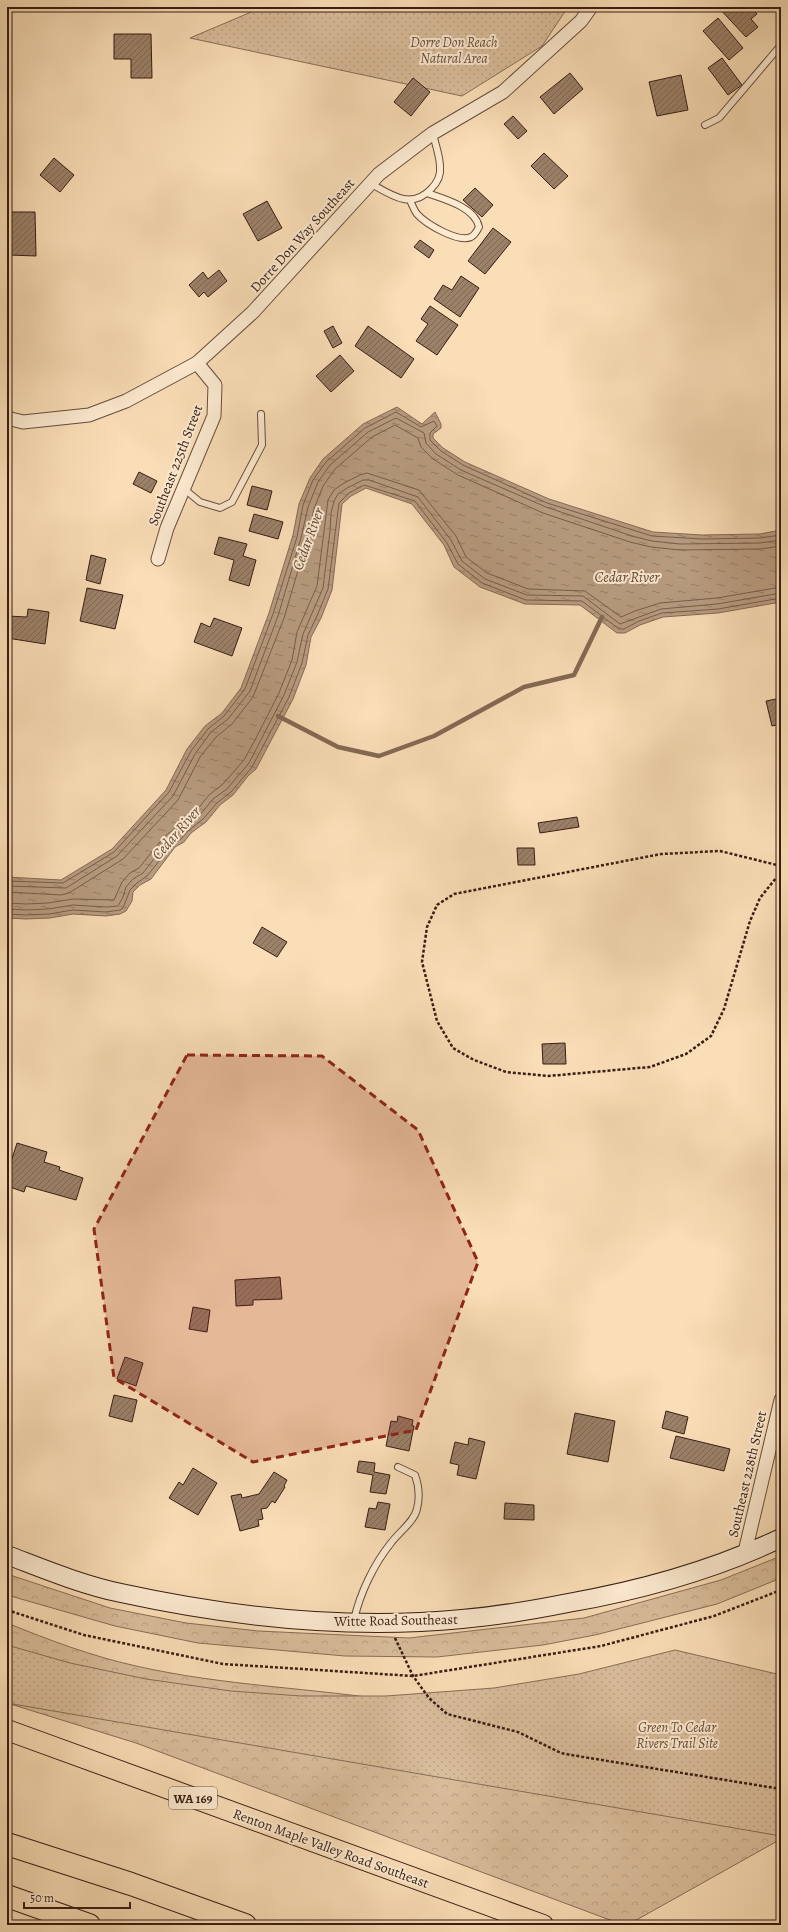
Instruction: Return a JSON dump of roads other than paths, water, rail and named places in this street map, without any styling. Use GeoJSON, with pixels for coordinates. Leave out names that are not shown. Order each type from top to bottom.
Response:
{"type":"FeatureCollection","features":[{"type":"Feature","properties":{"kind":"highway"},"geometry":{"type":"LineString","coordinates":[[7,1844],[131,1884],[245,1925]]}},
{"type":"Feature","properties":{"kind":"highway"},"geometry":{"type":"LineString","coordinates":[[7,1896],[89,1925]]}},
{"type":"Feature","properties":{"kind":"main road","name":"Renton Maple Valley Road Southeast"},"geometry":{"type":"LineString","coordinates":[[7,1730],[543,1925]]}},
{"type":"Feature","properties":{"kind":"street","name":"Dorre Don Way Southeast"},"geometry":{"type":"LineString","coordinates":[[7,418],[23,422],[89,415],[126,401],[197,363],[253,312],[379,174],[433,133],[503,92],[581,21],[591,7]]}},
{"type":"Feature","properties":{"kind":"street","name":"Southeast 225th Street"},"geometry":{"type":"LineString","coordinates":[[158,559],[167,528],[182,488],[214,416],[215,385],[197,363]]}},
{"type":"Feature","properties":{"kind":"street","name":"Southeast 228th Street"},"geometry":{"type":"LineString","coordinates":[[744,1556],[781,1400]]}},
{"type":"Feature","properties":{"kind":"street","name":"Witte Road Southeast"},"geometry":{"type":"LineString","coordinates":[[7,1555],[41,1568],[119,1593],[243,1614],[353,1622],[387,1622],[461,1619],[530,1610],[640,1590],[744,1556],[781,1538]]}},
{"type":"Feature","properties":{"kind":"lane"},"geometry":{"type":"LineString","coordinates":[[705,125],[719,118],[781,45]]}},
{"type":"Feature","properties":{"kind":"lane"},"geometry":{"type":"LineString","coordinates":[[370,183],[398,198],[410,200],[419,199],[427,193],[436,183],[440,167],[433,133]]}},
{"type":"Feature","properties":{"kind":"lane"},"geometry":{"type":"LineString","coordinates":[[410,200],[418,215],[445,233],[465,238],[472,237],[479,228],[474,216],[447,200],[427,193]]}},
{"type":"Feature","properties":{"kind":"lane"},"geometry":{"type":"LineString","coordinates":[[182,488],[200,502],[220,508],[232,502],[262,445],[261,414]]}},
{"type":"Feature","properties":{"kind":"lane"},"geometry":{"type":"LineString","coordinates":[[353,1622],[363,1591],[379,1562],[391,1543],[408,1524],[417,1510],[419,1487],[415,1475],[398,1467]]}},
{"type":"Feature","properties":{"kind":"water","name":"Cedar River"},"geometry":{"type":"Polygon","coordinates":[[[397,407],[422,424],[435,412],[441,424],[441,428],[433,434],[433,438],[443,448],[465,462],[549,499],[653,532],[702,535],[760,534],[781,530],[781,602],[718,613],[663,617],[640,625],[625,633],[617,633],[580,605],[525,604],[480,587],[454,567],[444,545],[412,504],[366,488],[351,496],[342,504],[332,590],[321,618],[311,637],[306,665],[293,699],[256,769],[248,776],[233,795],[220,805],[206,822],[191,833],[184,842],[175,847],[151,879],[140,885],[133,892],[132,901],[126,911],[120,914],[106,916],[73,914],[50,918],[7,918],[7,877],[61,880],[112,849],[166,790],[187,749],[205,726],[222,713],[241,688],[269,613],[293,535],[299,504],[310,478],[323,459],[363,424],[397,407]]]}},
{"type":"Feature","properties":{"kind":"waterway"},"geometry":{"type":"LineString","coordinates":[[278,716],[338,747],[379,756],[434,736],[524,687],[574,675],[602,617]]}},
{"type":"Feature","properties":{"kind":"park label","name":"Dorre Don Reach Natural Area"},"geometry":{"type":"Point","coordinates":[454,50]}},
{"type":"Feature","properties":{"kind":"park label","name":"Green To Cedar Rivers Trail Site"},"geometry":{"type":"Point","coordinates":[677,1736]}}]}
